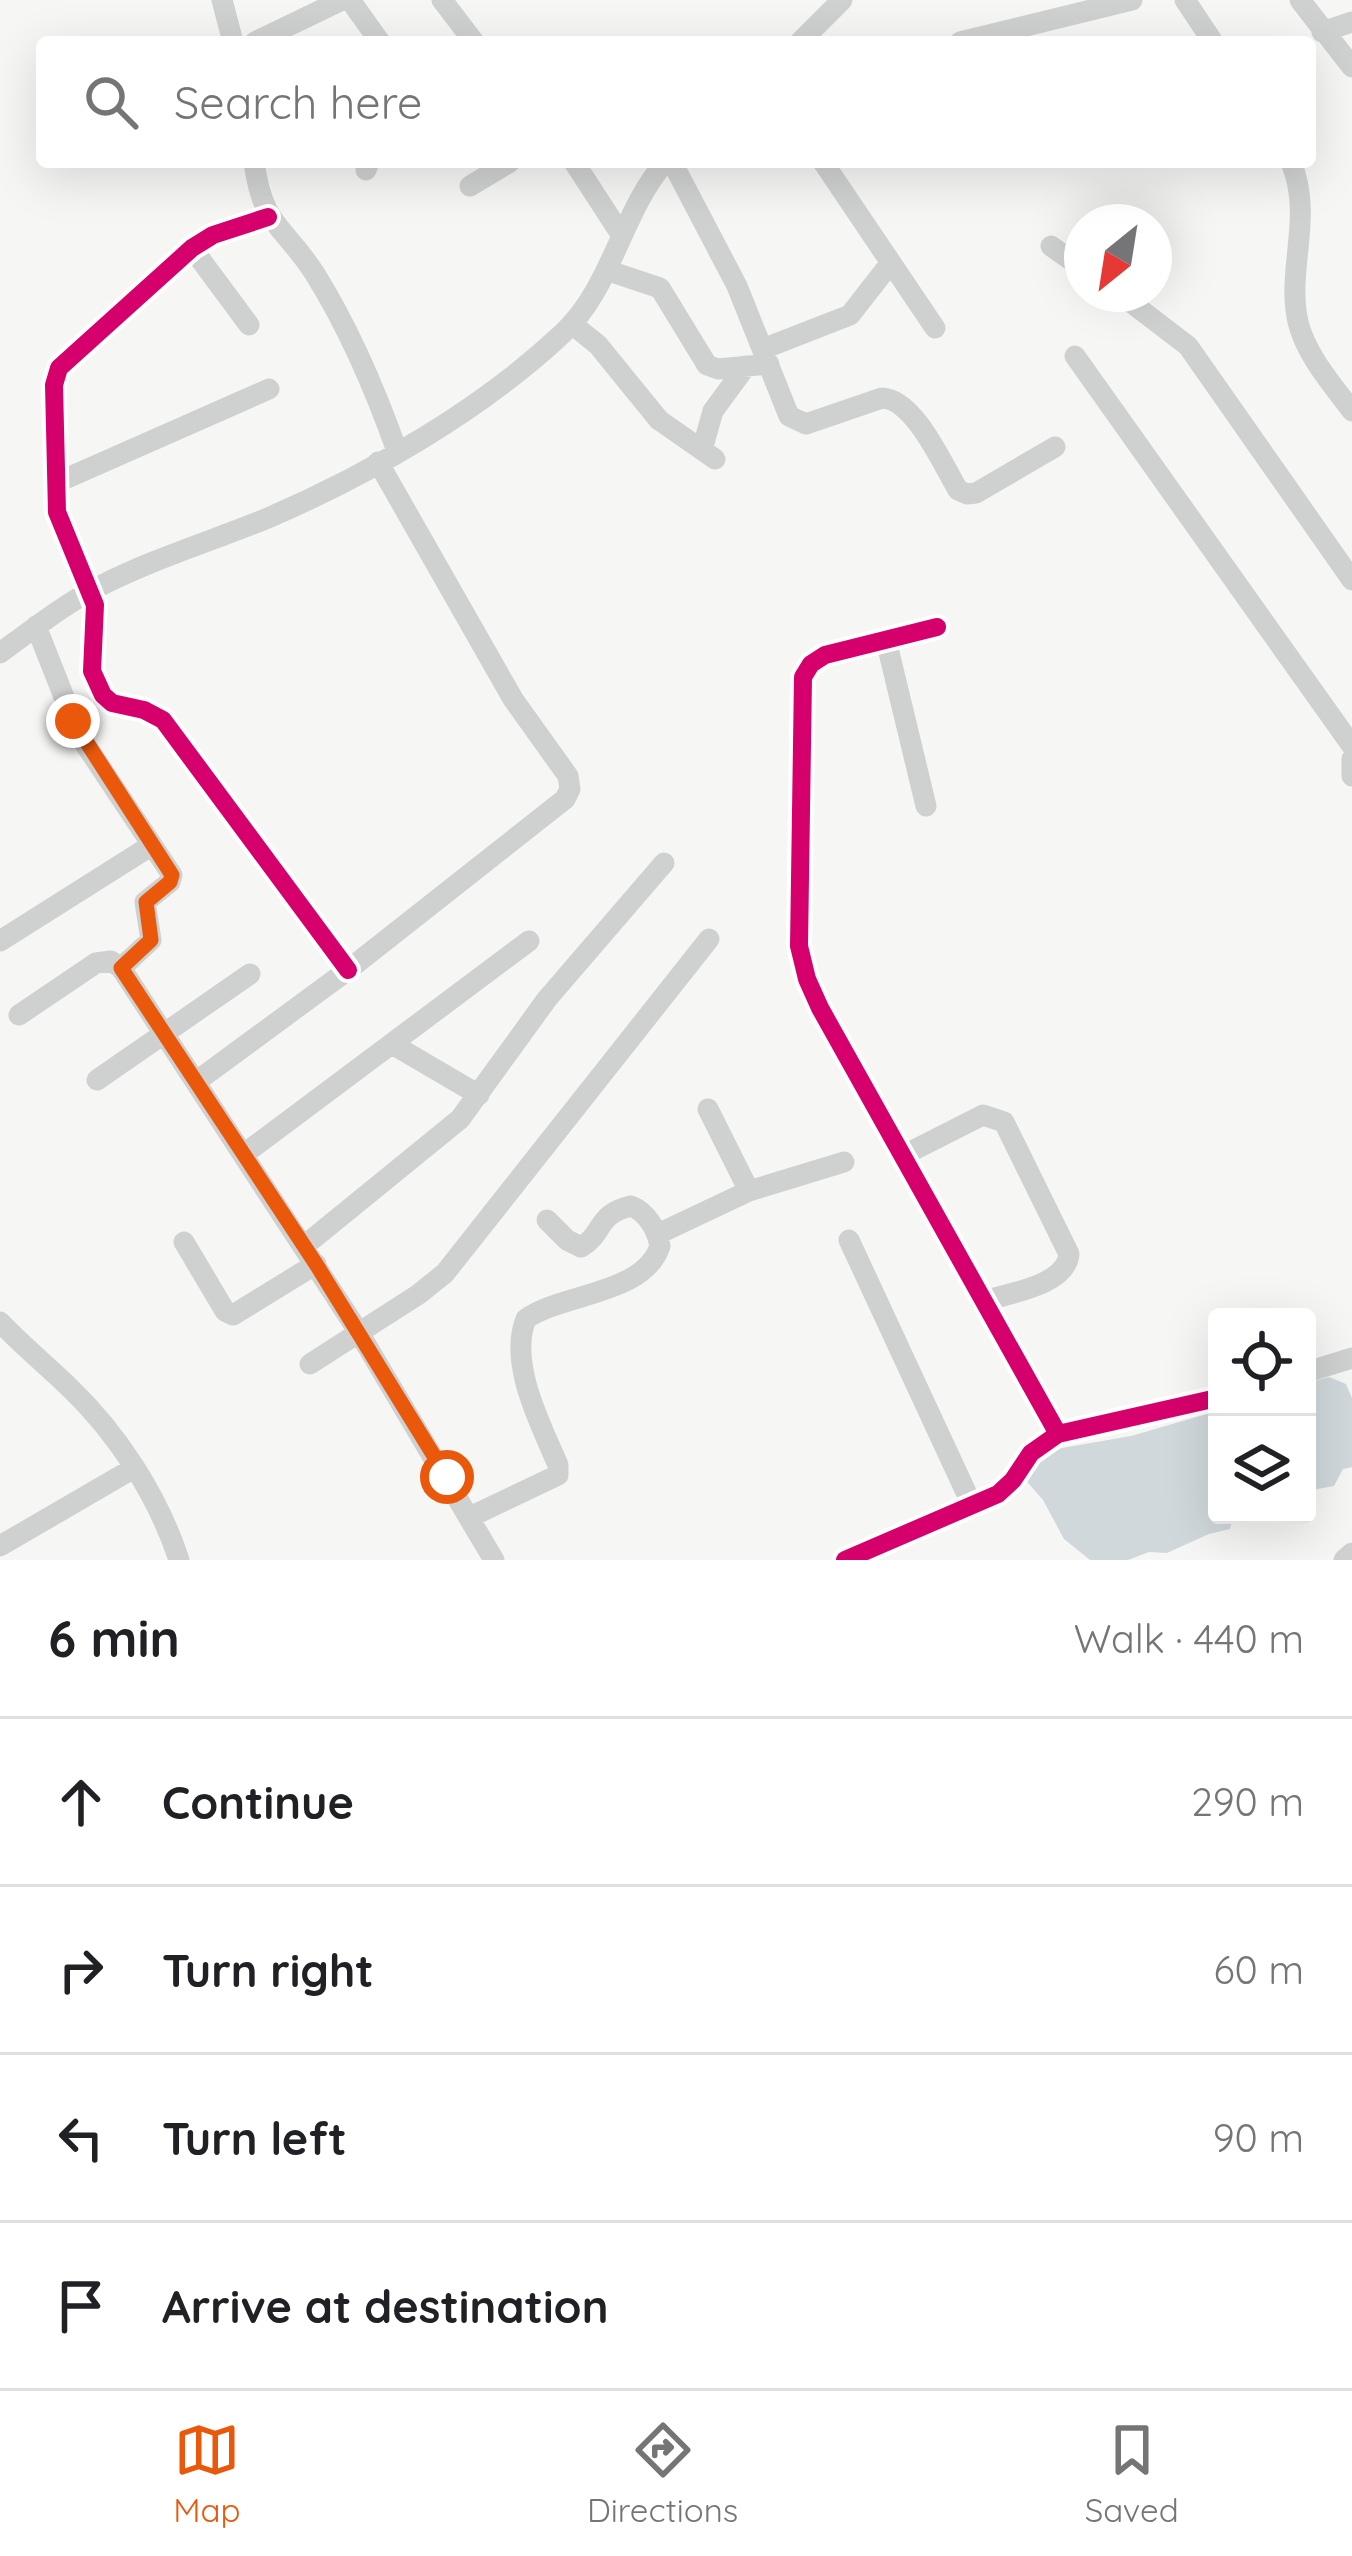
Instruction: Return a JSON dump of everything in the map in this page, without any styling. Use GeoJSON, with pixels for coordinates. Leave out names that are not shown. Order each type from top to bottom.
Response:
{"type":"FeatureCollection","features":[{"type":"Feature","properties":{"kind":"street"},"geometry":{"type":"LineString","coordinates":[[222,0],[231,36]]}},
{"type":"Feature","properties":{"kind":"street"},"geometry":{"type":"LineString","coordinates":[[268,36],[346,0],[375,36]]}},
{"type":"Feature","properties":{"kind":"street"},"geometry":{"type":"LineString","coordinates":[[442,0],[469,36]]}},
{"type":"Feature","properties":{"kind":"street"},"geometry":{"type":"LineString","coordinates":[[806,36],[842,0]]}},
{"type":"Feature","properties":{"kind":"street"},"geometry":{"type":"LineString","coordinates":[[1185,0],[1210,36]]}},
{"type":"Feature","properties":{"kind":"street"},"geometry":{"type":"LineString","coordinates":[[1300,0],[1352,67]]}},
{"type":"Feature","properties":{"kind":"street"},"geometry":{"type":"LineString","coordinates":[[984,36],[1123,1]]}},
{"type":"Feature","properties":{"kind":"street"},"geometry":{"type":"LineString","coordinates":[[1322,32],[1352,22]]}},
{"type":"Feature","properties":{"kind":"street"},"geometry":{"type":"LineString","coordinates":[[197,1081],[348,970],[565,799],[570,789],[568,776],[513,699],[387,456],[370,376],[314,273],[268,217],[255,168]]}},
{"type":"Feature","properties":{"kind":"street"},"geometry":{"type":"LineString","coordinates":[[470,186],[500,168]]}},
{"type":"Feature","properties":{"kind":"street"},"geometry":{"type":"LineString","coordinates":[[578,168],[622,236]]}},
{"type":"Feature","properties":{"kind":"street"},"geometry":{"type":"LineString","coordinates":[[0,653],[90,591],[273,516],[478,401],[572,324],[606,270],[649,183],[663,168]]}},
{"type":"Feature","properties":{"kind":"street"},"geometry":{"type":"LineString","coordinates":[[671,168],[737,286],[759,360],[796,422],[806,424],[882,398],[902,403],[958,490],[967,494],[1055,447]]}},
{"type":"Feature","properties":{"kind":"street"},"geometry":{"type":"LineString","coordinates":[[827,168],[934,328]]}},
{"type":"Feature","properties":{"kind":"street"},"geometry":{"type":"LineString","coordinates":[[1292,168],[1303,231],[1297,319],[1319,367],[1352,411]]}},
{"type":"Feature","properties":{"kind":"street"},"geometry":{"type":"LineString","coordinates":[[268,217],[213,235],[192,248],[59,368],[54,385],[56,483],[62,532],[97,615],[92,671],[103,695],[112,703],[153,713],[164,721],[348,970]]}},
{"type":"Feature","properties":{"kind":"street"},"geometry":{"type":"LineString","coordinates":[[1052,246],[1064,255]]}},
{"type":"Feature","properties":{"kind":"street"},"geometry":{"type":"LineString","coordinates":[[192,248],[249,325]]}},
{"type":"Feature","properties":{"kind":"street"},"geometry":{"type":"LineString","coordinates":[[606,270],[660,288],[707,365],[718,369],[759,360],[850,315],[889,265]]}},
{"type":"Feature","properties":{"kind":"street"},"geometry":{"type":"LineString","coordinates":[[1144,312],[1188,346],[1352,580]]}},
{"type":"Feature","properties":{"kind":"street"},"geometry":{"type":"LineString","coordinates":[[572,324],[598,345],[659,419],[709,454],[713,411],[759,360]]}},
{"type":"Feature","properties":{"kind":"street"},"geometry":{"type":"LineString","coordinates":[[1075,356],[1352,746]]}},
{"type":"Feature","properties":{"kind":"street"},"geometry":{"type":"LineString","coordinates":[[56,483],[269,388]]}},
{"type":"Feature","properties":{"kind":"street"},"geometry":{"type":"LineString","coordinates":[[37,626],[79,735],[172,875],[146,902],[151,940],[121,968]]}},
{"type":"Feature","properties":{"kind":"street"},"geometry":{"type":"LineString","coordinates":[[937,627],[825,656],[811,664],[803,677],[800,946],[806,979],[820,1008],[1058,1434]]}},
{"type":"Feature","properties":{"kind":"street"},"geometry":{"type":"LineString","coordinates":[[886,640],[926,806]]}},
{"type":"Feature","properties":{"kind":"street"},"geometry":{"type":"LineString","coordinates":[[1352,759],[1352,776]]}},
{"type":"Feature","properties":{"kind":"street"},"geometry":{"type":"LineString","coordinates":[[0,941],[152,845]]}},
{"type":"Feature","properties":{"kind":"street"},"geometry":{"type":"LineString","coordinates":[[184,1242],[225,1311],[241,1314],[437,1139],[479,1095],[548,999],[664,862]]}},
{"type":"Feature","properties":{"kind":"street"},"geometry":{"type":"LineString","coordinates":[[310,1364],[445,1273],[709,939]]}},
{"type":"Feature","properties":{"kind":"street"},"geometry":{"type":"LineString","coordinates":[[244,1154],[529,941]]}},
{"type":"Feature","properties":{"kind":"street"},"geometry":{"type":"LineString","coordinates":[[19,1016],[96,963],[111,961],[121,968],[358,1331],[494,1560]]}},
{"type":"Feature","properties":{"kind":"street"},"geometry":{"type":"LineString","coordinates":[[98,1080],[250,974]]}},
{"type":"Feature","properties":{"kind":"street"},"geometry":{"type":"LineString","coordinates":[[392,1044],[479,1095]]}},
{"type":"Feature","properties":{"kind":"street"},"geometry":{"type":"LineString","coordinates":[[708,1108],[749,1191]]}},
{"type":"Feature","properties":{"kind":"street"},"geometry":{"type":"LineString","coordinates":[[902,1156],[982,1115],[1004,1122],[1069,1255],[1068,1265],[1049,1279],[981,1302]]}},
{"type":"Feature","properties":{"kind":"street"},"geometry":{"type":"LineString","coordinates":[[658,1234],[749,1191],[844,1162]]}},
{"type":"Feature","properties":{"kind":"street"},"geometry":{"type":"LineString","coordinates":[[470,1517],[558,1475],[525,1384],[522,1329],[526,1319],[611,1287],[650,1265],[660,1246],[658,1234],[640,1209],[632,1206],[604,1218],[588,1244],[581,1246],[567,1240],[547,1220]]}},
{"type":"Feature","properties":{"kind":"street"},"geometry":{"type":"LineString","coordinates":[[849,1240],[972,1504]]}},
{"type":"Feature","properties":{"kind":"street"},"geometry":{"type":"LineString","coordinates":[[0,1322],[73,1390],[134,1468],[168,1526],[179,1560]]}},
{"type":"Feature","properties":{"kind":"street"},"geometry":{"type":"LineString","coordinates":[[1316,1369],[1352,1358]]}},
{"type":"Feature","properties":{"kind":"street"},"geometry":{"type":"LineString","coordinates":[[845,1560],[1006,1488],[1031,1453],[1058,1434],[1208,1400]]}},
{"type":"Feature","properties":{"kind":"street"},"geometry":{"type":"LineString","coordinates":[[0,1546],[134,1468]]}},
{"type":"Feature","properties":{"kind":"street"},"geometry":{"type":"LineString","coordinates":[[1344,1560],[1352,1553]]}},
{"type":"Feature","properties":{"kind":"shaded area"},"geometry":{"type":"Polygon","coordinates":[[[1329,1377],[1346,1384],[1352,1398],[1352,1467],[1343,1469],[1334,1486],[1316,1489],[1316,1416],[1316,1381],[1329,1377]]]}},
{"type":"Feature","properties":{"kind":"shaded area"},"geometry":{"type":"Polygon","coordinates":[[[1208,1414],[1208,1524],[1231,1524],[1230,1529],[1167,1553],[1149,1552],[1128,1560],[1090,1560],[1064,1539],[1043,1500],[1023,1477],[1036,1461],[1056,1449],[1131,1436],[1208,1414]]]}},
{"type":"Feature","properties":{"kind":"cycle path"},"geometry":{"type":"LineString","coordinates":[[268,217],[213,235],[192,248],[59,368],[54,385],[57,512],[95,605],[92,671],[103,695],[112,703],[163,720],[348,970]]}},
{"type":"Feature","properties":{"kind":"cycle path"},"geometry":{"type":"LineString","coordinates":[[937,627],[825,655],[803,677],[799,946],[820,1008],[1058,1434]]}},
{"type":"Feature","properties":{"kind":"cycle path"},"geometry":{"type":"LineString","coordinates":[[845,1560],[998,1494],[1031,1453],[1058,1434],[1208,1400]]}},
{"type":"Feature","properties":{"kind":"route"},"geometry":{"type":"LineString","coordinates":[[73,721],[172,875],[146,902],[151,940],[121,968],[316,1264],[447,1477]]}}]}
